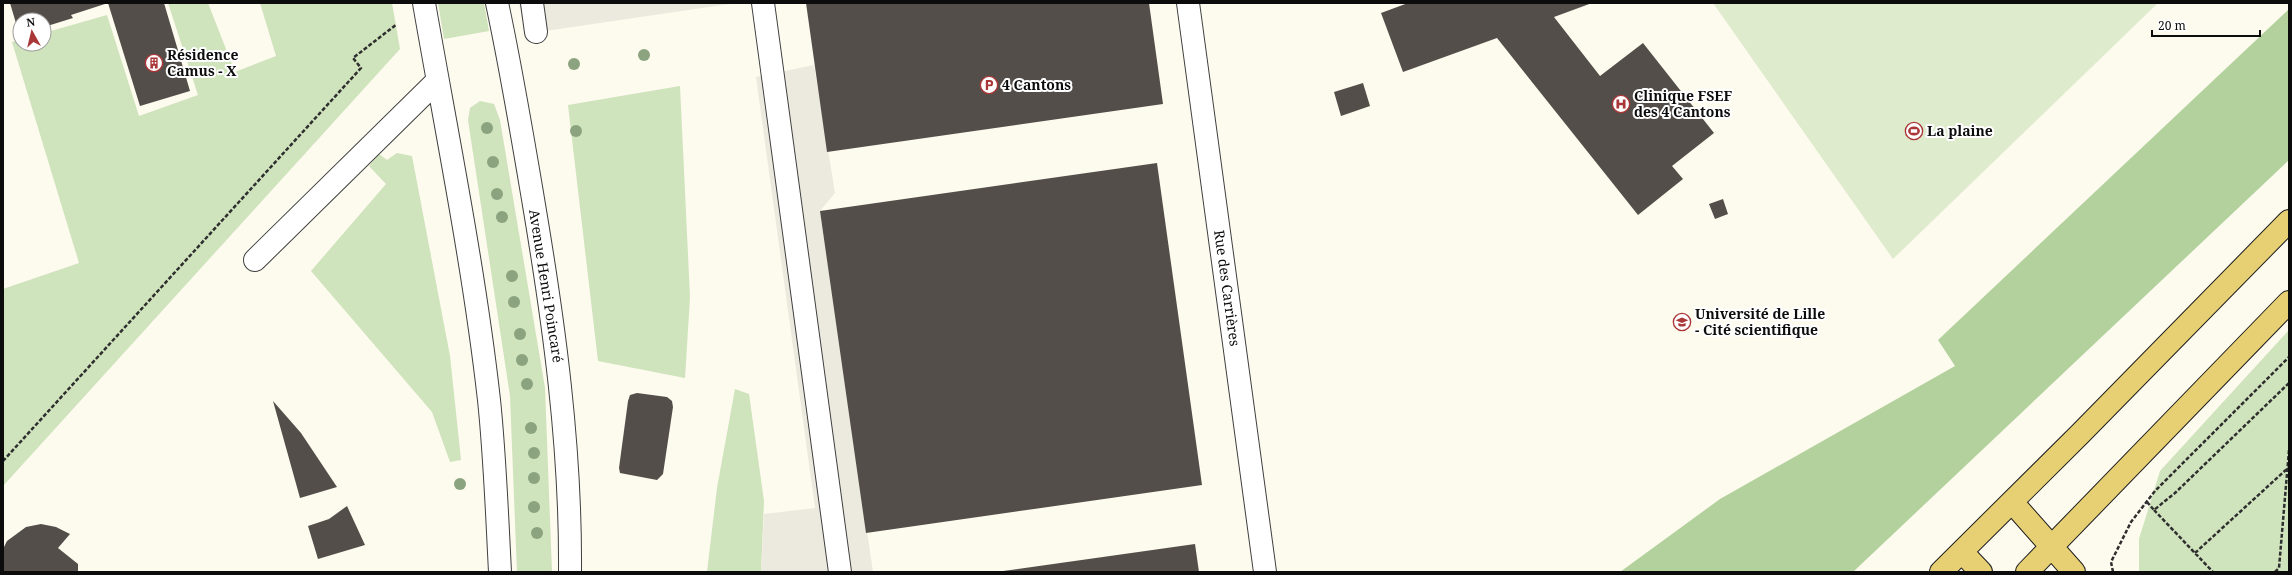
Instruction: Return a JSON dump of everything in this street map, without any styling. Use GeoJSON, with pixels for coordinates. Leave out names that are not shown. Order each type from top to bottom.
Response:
{"type":"FeatureCollection","features":[{"type":"Feature","properties":{"kind":"main road"},"geometry":{"type":"LineString","coordinates":[[1941,572],[2289,221]]}},
{"type":"Feature","properties":{"kind":"main road"},"geometry":{"type":"LineString","coordinates":[[2026,572],[2289,302]]}},
{"type":"Feature","properties":{"kind":"main road"},"geometry":{"type":"LineString","coordinates":[[2012,502],[2074,572]]}},
{"type":"Feature","properties":{"kind":"main road"},"geometry":{"type":"LineString","coordinates":[[1962,552],[1981,572]]}},
{"type":"Feature","properties":{"kind":"street"},"geometry":{"type":"LineString","coordinates":[[424,3],[474,292],[489,400],[496,483],[500,572]]}},
{"type":"Feature","properties":{"kind":"street","name":"Avenue Henri Poincaré"},"geometry":{"type":"LineString","coordinates":[[497,3],[510,68],[553,322],[564,421],[570,515],[570,572]]}},
{"type":"Feature","properties":{"kind":"street"},"geometry":{"type":"LineString","coordinates":[[532,3],[536,32]]}},
{"type":"Feature","properties":{"kind":"street"},"geometry":{"type":"LineString","coordinates":[[763,3],[840,572]]}},
{"type":"Feature","properties":{"kind":"street","name":"Rue des Carrières"},"geometry":{"type":"LineString","coordinates":[[1188,3],[1266,572]]}},
{"type":"Feature","properties":{"kind":"street"},"geometry":{"type":"LineString","coordinates":[[255,260],[438,81]]}},
{"type":"Feature","properties":{"kind":"path"},"geometry":{"type":"LineString","coordinates":[[3,461],[361,68],[353,58],[396,26]]}},
{"type":"Feature","properties":{"kind":"path"},"geometry":{"type":"LineString","coordinates":[[2113,572],[2111,562],[2131,522],[2155,491],[2289,357]]}},
{"type":"Feature","properties":{"kind":"path"},"geometry":{"type":"LineString","coordinates":[[2154,510],[2175,493],[2289,383]]}},
{"type":"Feature","properties":{"kind":"path"},"geometry":{"type":"LineString","coordinates":[[2275,572],[2279,568],[2289,450]]}},
{"type":"Feature","properties":{"kind":"path"},"geometry":{"type":"LineString","coordinates":[[2195,553],[2288,468]]}},
{"type":"Feature","properties":{"kind":"path"},"geometry":{"type":"LineString","coordinates":[[2146,502],[2213,572]]}},
{"type":"Feature","properties":{"kind":"green space"},"geometry":{"type":"Polygon","coordinates":[[[168,3],[208,3],[235,72],[276,56],[260,3],[392,3],[400,49],[3,486],[3,289],[79,263],[15,52],[52,52],[52,31],[107,15],[139,116],[198,95],[168,3]]]}},
{"type":"Feature","properties":{"kind":"green space"},"geometry":{"type":"Polygon","coordinates":[[[438,3],[484,3],[489,31],[444,39],[438,3]]]}},
{"type":"Feature","properties":{"kind":"green space","name":"La plaine"},"geometry":{"type":"Polygon","coordinates":[[[1713,3],[2158,3],[1893,259],[1713,3]]]}},
{"type":"Feature","properties":{"kind":"green space"},"geometry":{"type":"Polygon","coordinates":[[[2289,9],[2289,160],[1853,572],[1620,572],[1720,499],[1955,366],[1938,340],[2289,9]]]}},
{"type":"Feature","properties":{"kind":"green space"},"geometry":{"type":"Polygon","coordinates":[[[680,86],[690,297],[685,378],[598,361],[568,105],[680,86]]]}},
{"type":"Feature","properties":{"kind":"green space"},"geometry":{"type":"Polygon","coordinates":[[[480,101],[494,104],[500,120],[545,388],[552,572],[517,572],[510,396],[468,120],[470,108],[480,101]]]}},
{"type":"Feature","properties":{"kind":"green space"},"geometry":{"type":"Polygon","coordinates":[[[397,153],[412,156],[450,356],[461,460],[450,462],[432,412],[311,271],[386,184],[369,166],[379,154],[387,160],[397,153]]]}},
{"type":"Feature","properties":{"kind":"green space"},"geometry":{"type":"Polygon","coordinates":[[[2289,330],[2289,572],[2139,572],[2139,539],[2160,471],[2289,330]]]}},
{"type":"Feature","properties":{"kind":"green space"},"geometry":{"type":"Polygon","coordinates":[[[735,389],[749,394],[764,501],[761,572],[707,572],[717,488],[735,389]]]}},
{"type":"Feature","properties":{"kind":"shaded area"},"geometry":{"type":"Polygon","coordinates":[[[519,3],[736,3],[525,34],[519,3]]]}},
{"type":"Feature","properties":{"kind":"shaded area"},"geometry":{"type":"Polygon","coordinates":[[[814,65],[835,193],[820,211],[873,572],[761,572],[764,514],[815,508],[756,77],[814,65]]]}},
{"type":"Feature","properties":{"kind":"building"},"geometry":{"type":"Polygon","coordinates":[[[10,3],[108,3],[71,15],[73,18],[52,25],[52,12],[13,12],[10,3]]]}},
{"type":"Feature","properties":{"kind":"building","name":"Résidence Camus - X"},"geometry":{"type":"Polygon","coordinates":[[[108,3],[164,3],[190,91],[140,106],[108,3]]]}},
{"type":"Feature","properties":{"kind":"building","name":"4 Cantons"},"geometry":{"type":"Polygon","coordinates":[[[806,3],[1149,3],[1163,104],[827,152],[806,3]]]}},
{"type":"Feature","properties":{"kind":"building","name":"Clinique FSEF des 4 Cantons"},"geometry":{"type":"Polygon","coordinates":[[[1408,3],[1592,3],[1554,17],[1600,76],[1643,43],[1714,133],[1672,166],[1683,179],[1638,215],[1497,38],[1403,72],[1381,13],[1408,3]]]}},
{"type":"Feature","properties":{"kind":"building"},"geometry":{"type":"Polygon","coordinates":[[[1363,83],[1370,106],[1341,116],[1334,92],[1363,83]]]}},
{"type":"Feature","properties":{"kind":"building"},"geometry":{"type":"Polygon","coordinates":[[[1157,163],[1202,485],[866,533],[820,211],[1157,163]]]}},
{"type":"Feature","properties":{"kind":"building"},"geometry":{"type":"Polygon","coordinates":[[[1723,199],[1728,214],[1715,219],[1709,204],[1723,199]]]}},
{"type":"Feature","properties":{"kind":"building"},"geometry":{"type":"Polygon","coordinates":[[[637,393],[667,397],[672,401],[673,407],[663,474],[657,480],[620,473],[619,468],[628,401],[630,395],[637,393]]]}},
{"type":"Feature","properties":{"kind":"building"},"geometry":{"type":"Polygon","coordinates":[[[273,401],[301,433],[337,487],[300,498],[273,401]]]}},
{"type":"Feature","properties":{"kind":"building"},"geometry":{"type":"Polygon","coordinates":[[[347,506],[365,545],[318,559],[308,526],[329,519],[347,506]]]}},
{"type":"Feature","properties":{"kind":"building"},"geometry":{"type":"Polygon","coordinates":[[[41,524],[56,527],[70,534],[58,548],[78,564],[78,572],[3,572],[3,549],[7,541],[26,527],[41,524]]]}},
{"type":"Feature","properties":{"kind":"building"},"geometry":{"type":"Polygon","coordinates":[[[1195,544],[1199,572],[1003,572],[1003,571],[1195,544]]]}},
{"type":"Feature","properties":{"kind":"place","name":"Résidence Camus - X"},"geometry":{"type":"Point","coordinates":[154,63]}},
{"type":"Feature","properties":{"kind":"place","name":"4 Cantons"},"geometry":{"type":"Point","coordinates":[989,85]}},
{"type":"Feature","properties":{"kind":"place","name":"Clinique FSEF des 4 Cantons"},"geometry":{"type":"Point","coordinates":[1621,104]}},
{"type":"Feature","properties":{"kind":"place","name":"La plaine"},"geometry":{"type":"Point","coordinates":[1914,131]}},
{"type":"Feature","properties":{"kind":"place","name":"Université de Lille ‐ Cité scientifique"},"geometry":{"type":"Point","coordinates":[1682,322]}}]}
